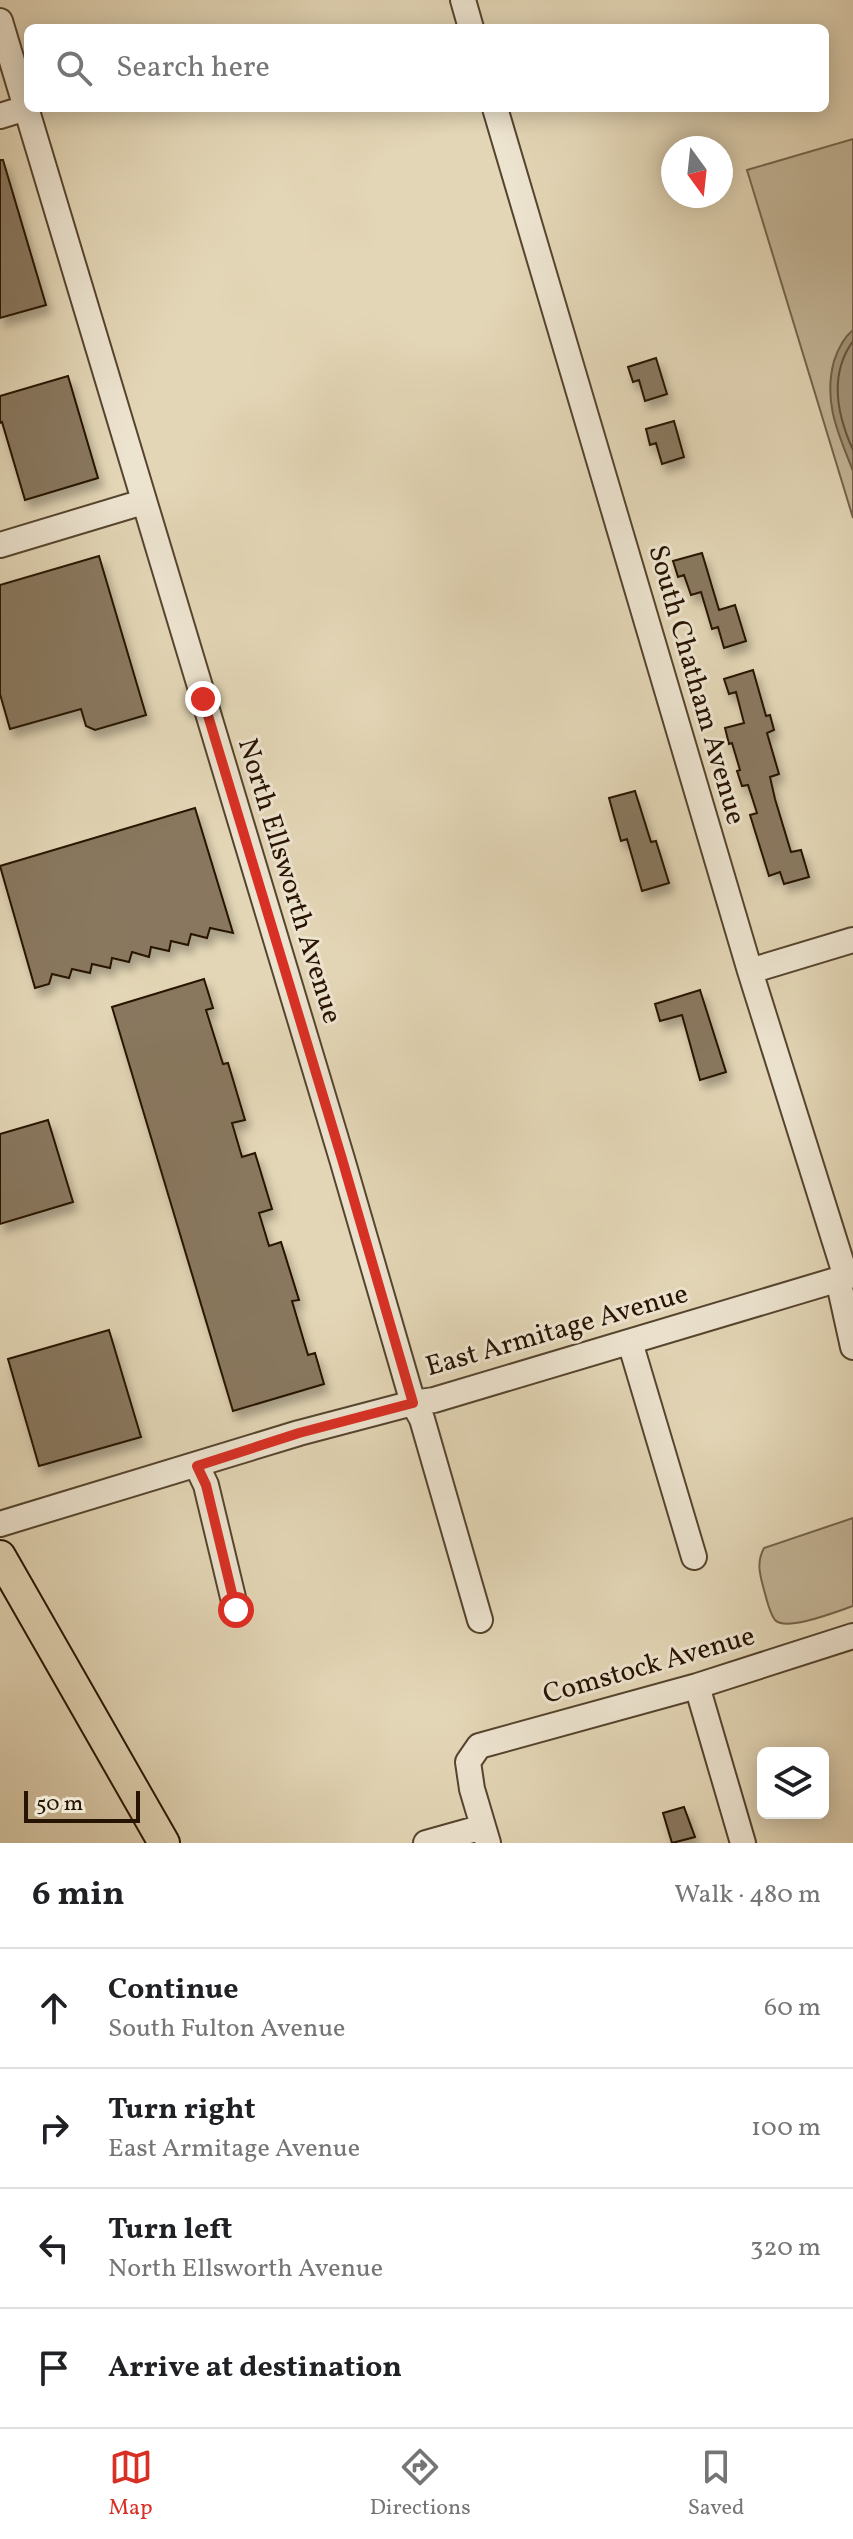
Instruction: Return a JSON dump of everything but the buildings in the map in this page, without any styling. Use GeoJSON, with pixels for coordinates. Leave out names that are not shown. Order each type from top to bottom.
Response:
{"type":"FeatureCollection","features":[{"type":"Feature","properties":{"kind":"main road"},"geometry":{"type":"LineString","coordinates":[[0,1556],[164,1843]]}},
{"type":"Feature","properties":{"kind":"street"},"geometry":{"type":"LineString","coordinates":[[463,0],[470,24]]}},
{"type":"Feature","properties":{"kind":"street","name":"North Ellsworth Avenue"},"geometry":{"type":"LineString","coordinates":[[0,21],[24,101]]}},
{"type":"Feature","properties":{"kind":"street"},"geometry":{"type":"LineString","coordinates":[[0,116],[24,109]]}},
{"type":"Feature","properties":{"kind":"street","name":"North Ellsworth Avenue"},"geometry":{"type":"LineString","coordinates":[[27,112],[480,1620]]}},
{"type":"Feature","properties":{"kind":"street","name":"South Chatham Avenue"},"geometry":{"type":"LineString","coordinates":[[496,112],[750,971],[846,1277],[853,1347]]}},
{"type":"Feature","properties":{"kind":"street"},"geometry":{"type":"LineString","coordinates":[[0,545],[143,502]]}},
{"type":"Feature","properties":{"kind":"street"},"geometry":{"type":"LineString","coordinates":[[750,971],[853,940]]}},
{"type":"Feature","properties":{"kind":"street","name":"East Armitage Avenue"},"geometry":{"type":"LineString","coordinates":[[0,1524],[299,1433],[434,1400],[846,1277]]}},
{"type":"Feature","properties":{"kind":"street"},"geometry":{"type":"LineString","coordinates":[[630,1342],[694,1557]]}},
{"type":"Feature","properties":{"kind":"street"},"geometry":{"type":"LineString","coordinates":[[197,1466],[206,1485],[236,1610]]}},
{"type":"Feature","properties":{"kind":"street","name":"Comstock Avenue"},"geometry":{"type":"LineString","coordinates":[[485,1835],[468,1762],[479,1746],[697,1686],[853,1636]]}},
{"type":"Feature","properties":{"kind":"street"},"geometry":{"type":"LineString","coordinates":[[697,1686],[743,1843]]}},
{"type":"Feature","properties":{"kind":"street"},"geometry":{"type":"LineString","coordinates":[[426,1843],[485,1835]]}},
{"type":"Feature","properties":{"kind":"shaded area"},"geometry":{"type":"Polygon","coordinates":[[[853,139],[853,518],[747,170],[853,139]]]}},
{"type":"Feature","properties":{"kind":"shaded area"},"geometry":{"type":"Polygon","coordinates":[[[853,1518],[853,1606],[790,1624],[775,1620],[760,1574],[759,1564],[764,1548],[853,1518]]]}},
{"type":"Feature","properties":{"kind":"water"},"geometry":{"type":"Polygon","coordinates":[[[853,330],[853,471],[834,417],[830,390],[836,357],[853,330]]]}},
{"type":"Feature","properties":{"kind":"route"},"geometry":{"type":"LineString","coordinates":[[203,699],[413,1403],[299,1433],[197,1466],[206,1485],[236,1610]]}}]}
